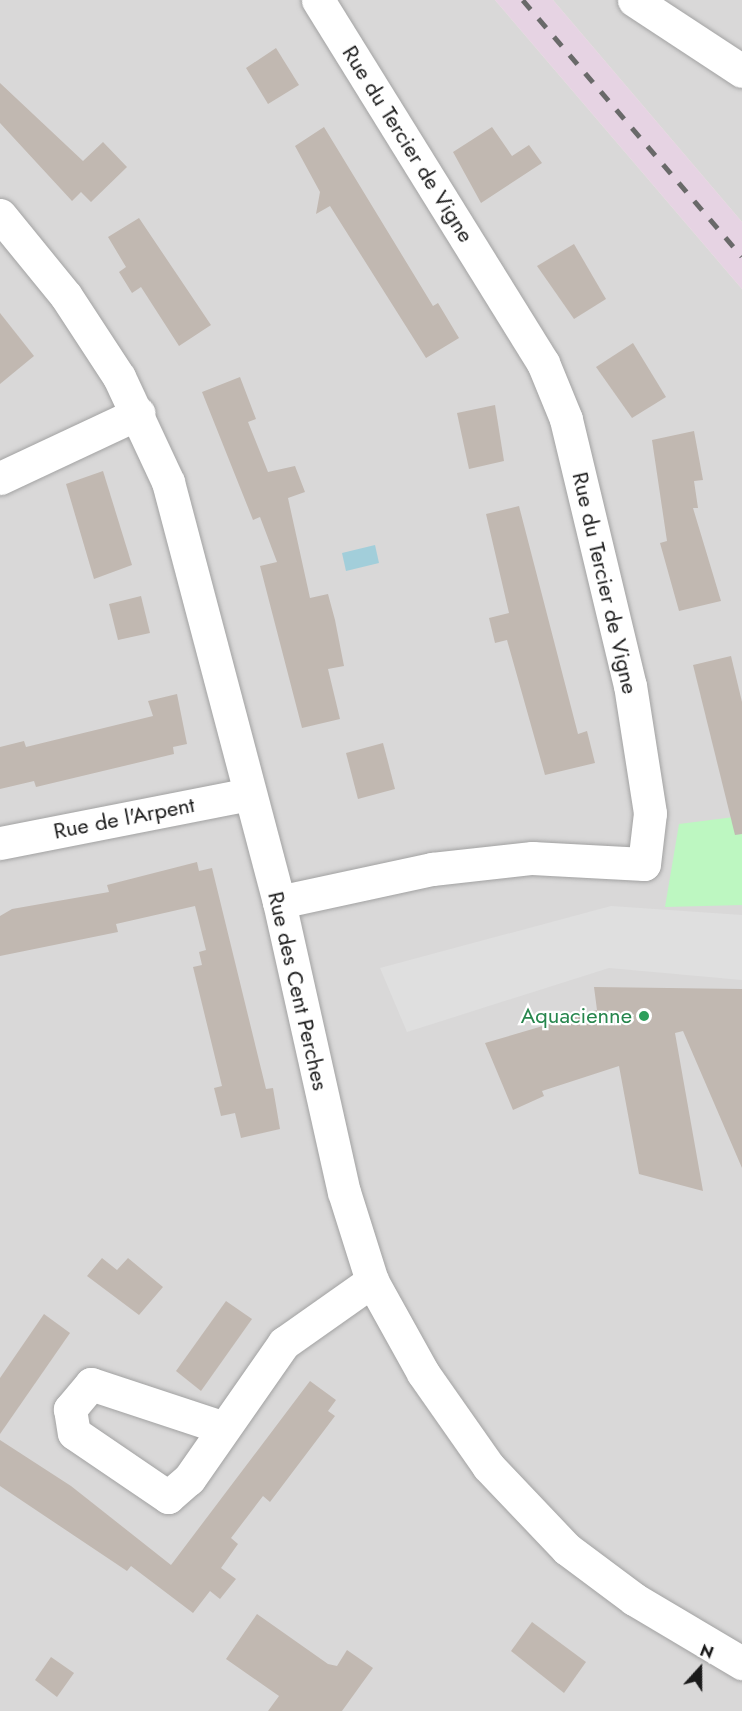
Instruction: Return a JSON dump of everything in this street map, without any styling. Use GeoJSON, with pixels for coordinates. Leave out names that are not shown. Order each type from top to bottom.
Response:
{"type":"FeatureCollection","features":[{"type":"Feature","properties":{"kind":"street","name":"Rue du Tercier de Vigne"},"geometry":{"type":"LineString","coordinates":[[279,902],[432,869],[532,858],[644,864],[650,813],[630,686],[566,419],[543,363],[318,0]]}},
{"type":"Feature","properties":{"kind":"street"},"geometry":{"type":"LineString","coordinates":[[634,0],[742,71]]}},
{"type":"Feature","properties":{"kind":"street","name":"Rue des Cent Perches"},"geometry":{"type":"LineString","coordinates":[[0,215],[66,296],[139,413],[168,482],[279,902],[344,1192],[372,1281],[423,1373],[488,1466],[567,1549],[634,1599],[742,1663]]}},
{"type":"Feature","properties":{"kind":"street"},"geometry":{"type":"LineString","coordinates":[[0,478],[139,413]]}},
{"type":"Feature","properties":{"kind":"street","name":"Rue de l'Arpent"},"geometry":{"type":"LineString","coordinates":[[0,843],[249,794]]}},
{"type":"Feature","properties":{"kind":"street"},"geometry":{"type":"LineString","coordinates":[[221,1427],[284,1343],[372,1281]]}},
{"type":"Feature","properties":{"kind":"shaded area"},"geometry":{"type":"Polygon","coordinates":[[[0,0],[495,0],[742,289],[742,1711],[0,1711],[0,0]]]}},
{"type":"Feature","properties":{"kind":"shaded area"},"geometry":{"type":"Polygon","coordinates":[[[495,0],[553,0],[742,222],[742,289],[495,0]]]}},
{"type":"Feature","properties":{"kind":"shaded area"},"geometry":{"type":"Polygon","coordinates":[[[553,0],[742,0],[742,222],[553,0]]]}},
{"type":"Feature","properties":{"kind":"shaded area"},"geometry":{"type":"Polygon","coordinates":[[[611,906],[742,915],[742,980],[609,968],[407,1032],[380,968],[611,906]]]}},
{"type":"Feature","properties":{"kind":"green space"},"geometry":{"type":"Polygon","coordinates":[[[742,816],[742,905],[665,907],[679,824],[742,816]]]}},
{"type":"Feature","properties":{"kind":"water"},"geometry":{"type":"Polygon","coordinates":[[[375,545],[379,563],[346,571],[342,553],[375,545]]]}},
{"type":"Feature","properties":{"kind":"building"},"geometry":{"type":"Polygon","coordinates":[[[276,48],[299,85],[268,104],[246,68],[276,48]]]}},
{"type":"Feature","properties":{"kind":"building"},"geometry":{"type":"Polygon","coordinates":[[[0,83],[83,161],[103,142],[127,167],[91,202],[81,192],[72,201],[0,123],[0,83]]]}},
{"type":"Feature","properties":{"kind":"building"},"geometry":{"type":"Polygon","coordinates":[[[324,127],[433,306],[438,303],[459,338],[426,358],[330,206],[316,214],[320,192],[295,146],[324,127]]]}},
{"type":"Feature","properties":{"kind":"building"},"geometry":{"type":"Polygon","coordinates":[[[492,127],[512,156],[529,145],[542,163],[481,203],[453,152],[492,127]]]}},
{"type":"Feature","properties":{"kind":"building"},"geometry":{"type":"Polygon","coordinates":[[[139,218],[211,325],[179,346],[141,287],[132,293],[119,272],[126,267],[108,237],[139,218]]]}},
{"type":"Feature","properties":{"kind":"building"},"geometry":{"type":"Polygon","coordinates":[[[574,244],[606,299],[574,319],[537,266],[574,244]]]}},
{"type":"Feature","properties":{"kind":"building"},"geometry":{"type":"Polygon","coordinates":[[[0,313],[34,356],[0,384],[0,313]]]}},
{"type":"Feature","properties":{"kind":"building"},"geometry":{"type":"Polygon","coordinates":[[[633,343],[666,397],[632,418],[596,367],[633,343]]]}},
{"type":"Feature","properties":{"kind":"building"},"geometry":{"type":"Polygon","coordinates":[[[240,377],[256,419],[248,422],[268,472],[295,466],[305,492],[288,498],[310,598],[328,594],[344,666],[328,669],[340,719],[302,728],[260,566],[277,562],[260,517],[253,520],[202,392],[240,377]]]}},
{"type":"Feature","properties":{"kind":"building"},"geometry":{"type":"Polygon","coordinates":[[[495,405],[504,461],[469,469],[457,413],[495,405]]]}},
{"type":"Feature","properties":{"kind":"building"},"geometry":{"type":"Polygon","coordinates":[[[694,431],[703,480],[694,481],[698,508],[693,508],[721,601],[679,611],[660,543],[667,541],[652,440],[694,431]]]}},
{"type":"Feature","properties":{"kind":"building"},"geometry":{"type":"Polygon","coordinates":[[[103,471],[132,565],[94,579],[66,484],[103,471]]]}},
{"type":"Feature","properties":{"kind":"building"},"geometry":{"type":"Polygon","coordinates":[[[519,506],[578,734],[587,731],[595,763],[545,775],[507,640],[495,643],[489,618],[509,613],[486,514],[519,506]]]}},
{"type":"Feature","properties":{"kind":"building"},"geometry":{"type":"Polygon","coordinates":[[[141,596],[150,633],[118,640],[109,604],[141,596]]]}},
{"type":"Feature","properties":{"kind":"building"},"geometry":{"type":"Polygon","coordinates":[[[731,656],[742,702],[742,834],[735,835],[693,665],[731,656]]]}},
{"type":"Feature","properties":{"kind":"building"},"geometry":{"type":"Polygon","coordinates":[[[177,694],[187,744],[173,747],[174,754],[36,787],[34,781],[0,789],[0,747],[24,741],[26,747],[153,716],[148,701],[177,694]]]}},
{"type":"Feature","properties":{"kind":"building"},"geometry":{"type":"Polygon","coordinates":[[[383,743],[395,789],[358,799],[346,753],[383,743]]]}},
{"type":"Feature","properties":{"kind":"building"},"geometry":{"type":"Polygon","coordinates":[[[197,862],[199,871],[212,868],[266,1089],[273,1088],[280,1129],[241,1138],[235,1113],[221,1116],[214,1088],[222,1086],[193,967],[202,965],[199,952],[206,950],[195,906],[116,924],[118,932],[0,956],[0,916],[12,909],[109,892],[107,885],[197,862]]]}},
{"type":"Feature","properties":{"kind":"building"},"geometry":{"type":"Polygon","coordinates":[[[594,987],[742,989],[742,1168],[683,1031],[675,1033],[703,1191],[639,1174],[619,1066],[542,1091],[544,1096],[513,1110],[485,1043],[597,1010],[594,987]]]}},
{"type":"Feature","properties":{"kind":"building"},"geometry":{"type":"Polygon","coordinates":[[[102,1258],[117,1270],[128,1258],[163,1287],[139,1315],[87,1276],[102,1258]]]}},
{"type":"Feature","properties":{"kind":"building"},"geometry":{"type":"Polygon","coordinates":[[[226,1301],[252,1319],[201,1391],[176,1371],[226,1301]]]}},
{"type":"Feature","properties":{"kind":"building"},"geometry":{"type":"Polygon","coordinates":[[[44,1314],[70,1333],[0,1434],[0,1378],[44,1314]]]}},
{"type":"Feature","properties":{"kind":"building"},"geometry":{"type":"Polygon","coordinates":[[[310,1381],[336,1400],[328,1411],[335,1416],[270,1502],[263,1496],[231,1538],[238,1544],[221,1568],[236,1579],[220,1599],[210,1591],[193,1613],[131,1566],[127,1571],[0,1486],[0,1440],[71,1486],[171,1565],[310,1381]]]}},
{"type":"Feature","properties":{"kind":"building"},"geometry":{"type":"Polygon","coordinates":[[[257,1614],[328,1664],[337,1666],[347,1650],[373,1668],[342,1711],[268,1711],[279,1696],[226,1659],[257,1614]]]}},
{"type":"Feature","properties":{"kind":"building"},"geometry":{"type":"Polygon","coordinates":[[[532,1622],[586,1662],[564,1693],[511,1651],[532,1622]]]}},
{"type":"Feature","properties":{"kind":"building"},"geometry":{"type":"Polygon","coordinates":[[[51,1657],[74,1673],[57,1697],[35,1680],[51,1657]]]}},
{"type":"Feature","properties":{"kind":"railway"},"geometry":{"type":"LineString","coordinates":[[523,0],[742,256]]}},
{"type":"Feature","properties":{"kind":"place","name":"Aquacienne"},"geometry":{"type":"Point","coordinates":[644,1016]}}]}
